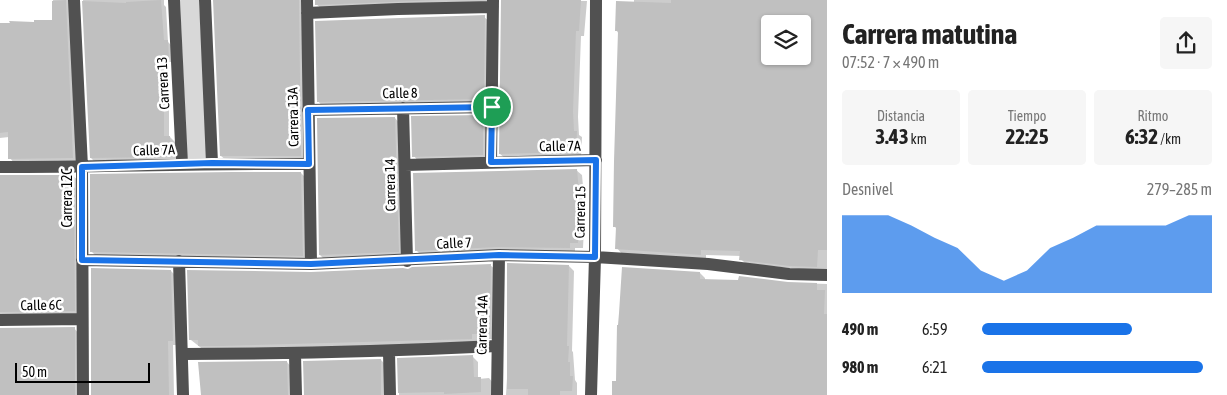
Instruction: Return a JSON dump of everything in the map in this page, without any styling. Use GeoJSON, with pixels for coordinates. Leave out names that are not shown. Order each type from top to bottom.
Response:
{"type":"FeatureCollection","features":[{"type":"Feature","properties":{"kind":"street","name":"Carrera 12C"},"geometry":{"type":"LineString","coordinates":[[74,0],[82,167],[83,395]]}},
{"type":"Feature","properties":{"kind":"street","name":"Carrera 13"},"geometry":{"type":"LineString","coordinates":[[174,0],[182,164]]}},
{"type":"Feature","properties":{"kind":"street"},"geometry":{"type":"LineString","coordinates":[[205,0],[212,163]]}},
{"type":"Feature","properties":{"kind":"street","name":"Carrera 15"},"geometry":{"type":"LineString","coordinates":[[591,395],[595,257],[596,0]]}},
{"type":"Feature","properties":{"kind":"street"},"geometry":{"type":"LineString","coordinates":[[307,6],[493,4],[491,162]]}},
{"type":"Feature","properties":{"kind":"street","name":"Carrera 13A"},"geometry":{"type":"LineString","coordinates":[[307,6],[311,264]]}},
{"type":"Feature","properties":{"kind":"street","name":"Calle 8"},"geometry":{"type":"LineString","coordinates":[[308,110],[492,107]]}},
{"type":"Feature","properties":{"kind":"street","name":"Carrera 14"},"geometry":{"type":"LineString","coordinates":[[403,108],[407,260]]}},
{"type":"Feature","properties":{"kind":"street","name":"Calle 7A"},"geometry":{"type":"LineString","coordinates":[[405,165],[596,160]]}},
{"type":"Feature","properties":{"kind":"street","name":"Calle 7A"},"geometry":{"type":"LineString","coordinates":[[0,166],[82,167],[212,163],[309,164]]}},
{"type":"Feature","properties":{"kind":"street","name":"Calle 7"},"geometry":{"type":"LineString","coordinates":[[82,260],[311,264],[499,255],[595,257],[708,264],[789,274],[827,275]]}},
{"type":"Feature","properties":{"kind":"street","name":"Carrera 14A"},"geometry":{"type":"LineString","coordinates":[[497,395],[499,255]]}},
{"type":"Feature","properties":{"kind":"street"},"geometry":{"type":"LineString","coordinates":[[179,261],[183,395]]}},
{"type":"Feature","properties":{"kind":"street","name":"Calle 6C"},"geometry":{"type":"LineString","coordinates":[[0,320],[82,319]]}},
{"type":"Feature","properties":{"kind":"street"},"geometry":{"type":"LineString","coordinates":[[183,354],[389,352],[497,346]]}},
{"type":"Feature","properties":{"kind":"street"},"geometry":{"type":"LineString","coordinates":[[389,352],[390,395]]}},
{"type":"Feature","properties":{"kind":"street"},"geometry":{"type":"LineString","coordinates":[[295,354],[296,395]]}},
{"type":"Feature","properties":{"kind":"shaded area"},"geometry":{"type":"Polygon","coordinates":[[[180,0],[199,0],[208,158],[187,158],[180,0]]]}},
{"type":"Feature","properties":{"kind":"building"},"geometry":{"type":"Polygon","coordinates":[[[66,0],[73,158],[8,159],[8,132],[0,133],[0,23],[52,20],[52,1],[66,0]]]}},
{"type":"Feature","properties":{"kind":"building"},"geometry":{"type":"Polygon","coordinates":[[[161,0],[164,40],[168,40],[169,58],[164,57],[164,136],[170,136],[171,157],[90,158],[82,1],[126,3],[161,0]]]}},
{"type":"Feature","properties":{"kind":"building"},"geometry":{"type":"Polygon","coordinates":[[[213,0],[299,0],[301,156],[220,156],[213,0]]]}},
{"type":"Feature","properties":{"kind":"building"},"geometry":{"type":"Polygon","coordinates":[[[315,0],[439,0],[315,5],[315,0]]]}},
{"type":"Feature","properties":{"kind":"building"},"geometry":{"type":"Polygon","coordinates":[[[501,0],[581,0],[579,31],[576,31],[573,111],[574,131],[577,131],[576,152],[499,154],[501,0]]]}},
{"type":"Feature","properties":{"kind":"building"},"geometry":{"type":"Polygon","coordinates":[[[671,0],[827,0],[827,250],[818,250],[817,267],[739,260],[740,251],[701,250],[701,255],[615,249],[616,227],[613,227],[618,31],[615,31],[616,1],[671,3],[671,0]]]}},
{"type":"Feature","properties":{"kind":"building"},"geometry":{"type":"Polygon","coordinates":[[[485,15],[484,99],[317,102],[315,21],[485,15]]]}},
{"type":"Feature","properties":{"kind":"building"},"geometry":{"type":"Polygon","coordinates":[[[483,115],[483,155],[412,157],[411,116],[483,115]]]}},
{"type":"Feature","properties":{"kind":"building"},"geometry":{"type":"Polygon","coordinates":[[[395,117],[399,252],[319,255],[317,118],[395,117]]]}},
{"type":"Feature","properties":{"kind":"building"},"geometry":{"type":"Polygon","coordinates":[[[577,169],[580,203],[578,243],[570,243],[570,248],[499,247],[415,251],[413,173],[577,169]]]}},
{"type":"Feature","properties":{"kind":"building"},"geometry":{"type":"Polygon","coordinates":[[[301,172],[303,256],[90,252],[90,174],[301,172]]]}},
{"type":"Feature","properties":{"kind":"building"},"geometry":{"type":"Polygon","coordinates":[[[0,175],[74,175],[75,311],[0,312],[0,175]]]}},
{"type":"Feature","properties":{"kind":"building"},"geometry":{"type":"Polygon","coordinates":[[[507,263],[569,265],[567,346],[569,346],[568,362],[570,362],[570,376],[573,376],[572,391],[560,391],[560,395],[528,395],[528,389],[507,389],[507,263]]]}},
{"type":"Feature","properties":{"kind":"building"},"geometry":{"type":"Polygon","coordinates":[[[491,264],[490,334],[472,334],[472,339],[222,346],[198,346],[198,340],[189,340],[187,270],[311,272],[491,264]]]}},
{"type":"Feature","properties":{"kind":"building"},"geometry":{"type":"Polygon","coordinates":[[[622,267],[700,272],[700,279],[738,280],[739,276],[788,282],[817,283],[817,290],[825,290],[824,314],[827,314],[827,395],[612,395],[612,381],[616,381],[617,325],[622,267]]]}},
{"type":"Feature","properties":{"kind":"building"},"geometry":{"type":"Polygon","coordinates":[[[91,268],[171,270],[173,341],[168,341],[169,395],[91,395],[91,268]]]}},
{"type":"Feature","properties":{"kind":"building"},"geometry":{"type":"Polygon","coordinates":[[[75,327],[75,395],[0,395],[0,328],[75,327]]]}},
{"type":"Feature","properties":{"kind":"building"},"geometry":{"type":"Polygon","coordinates":[[[473,355],[474,377],[481,377],[481,392],[444,394],[444,392],[398,393],[397,358],[473,355]]]}},
{"type":"Feature","properties":{"kind":"building"},"geometry":{"type":"Polygon","coordinates":[[[381,359],[381,395],[304,395],[303,361],[381,359]]]}},
{"type":"Feature","properties":{"kind":"building"},"geometry":{"type":"Polygon","coordinates":[[[287,361],[288,395],[201,395],[198,362],[287,361]]]}},
{"type":"Feature","properties":{"kind":"route"},"geometry":{"type":"LineString","coordinates":[[492,107],[491,162],[596,160],[595,257],[499,255],[311,264],[82,260],[82,167],[212,163],[309,164],[308,110],[492,107]]}}]}
